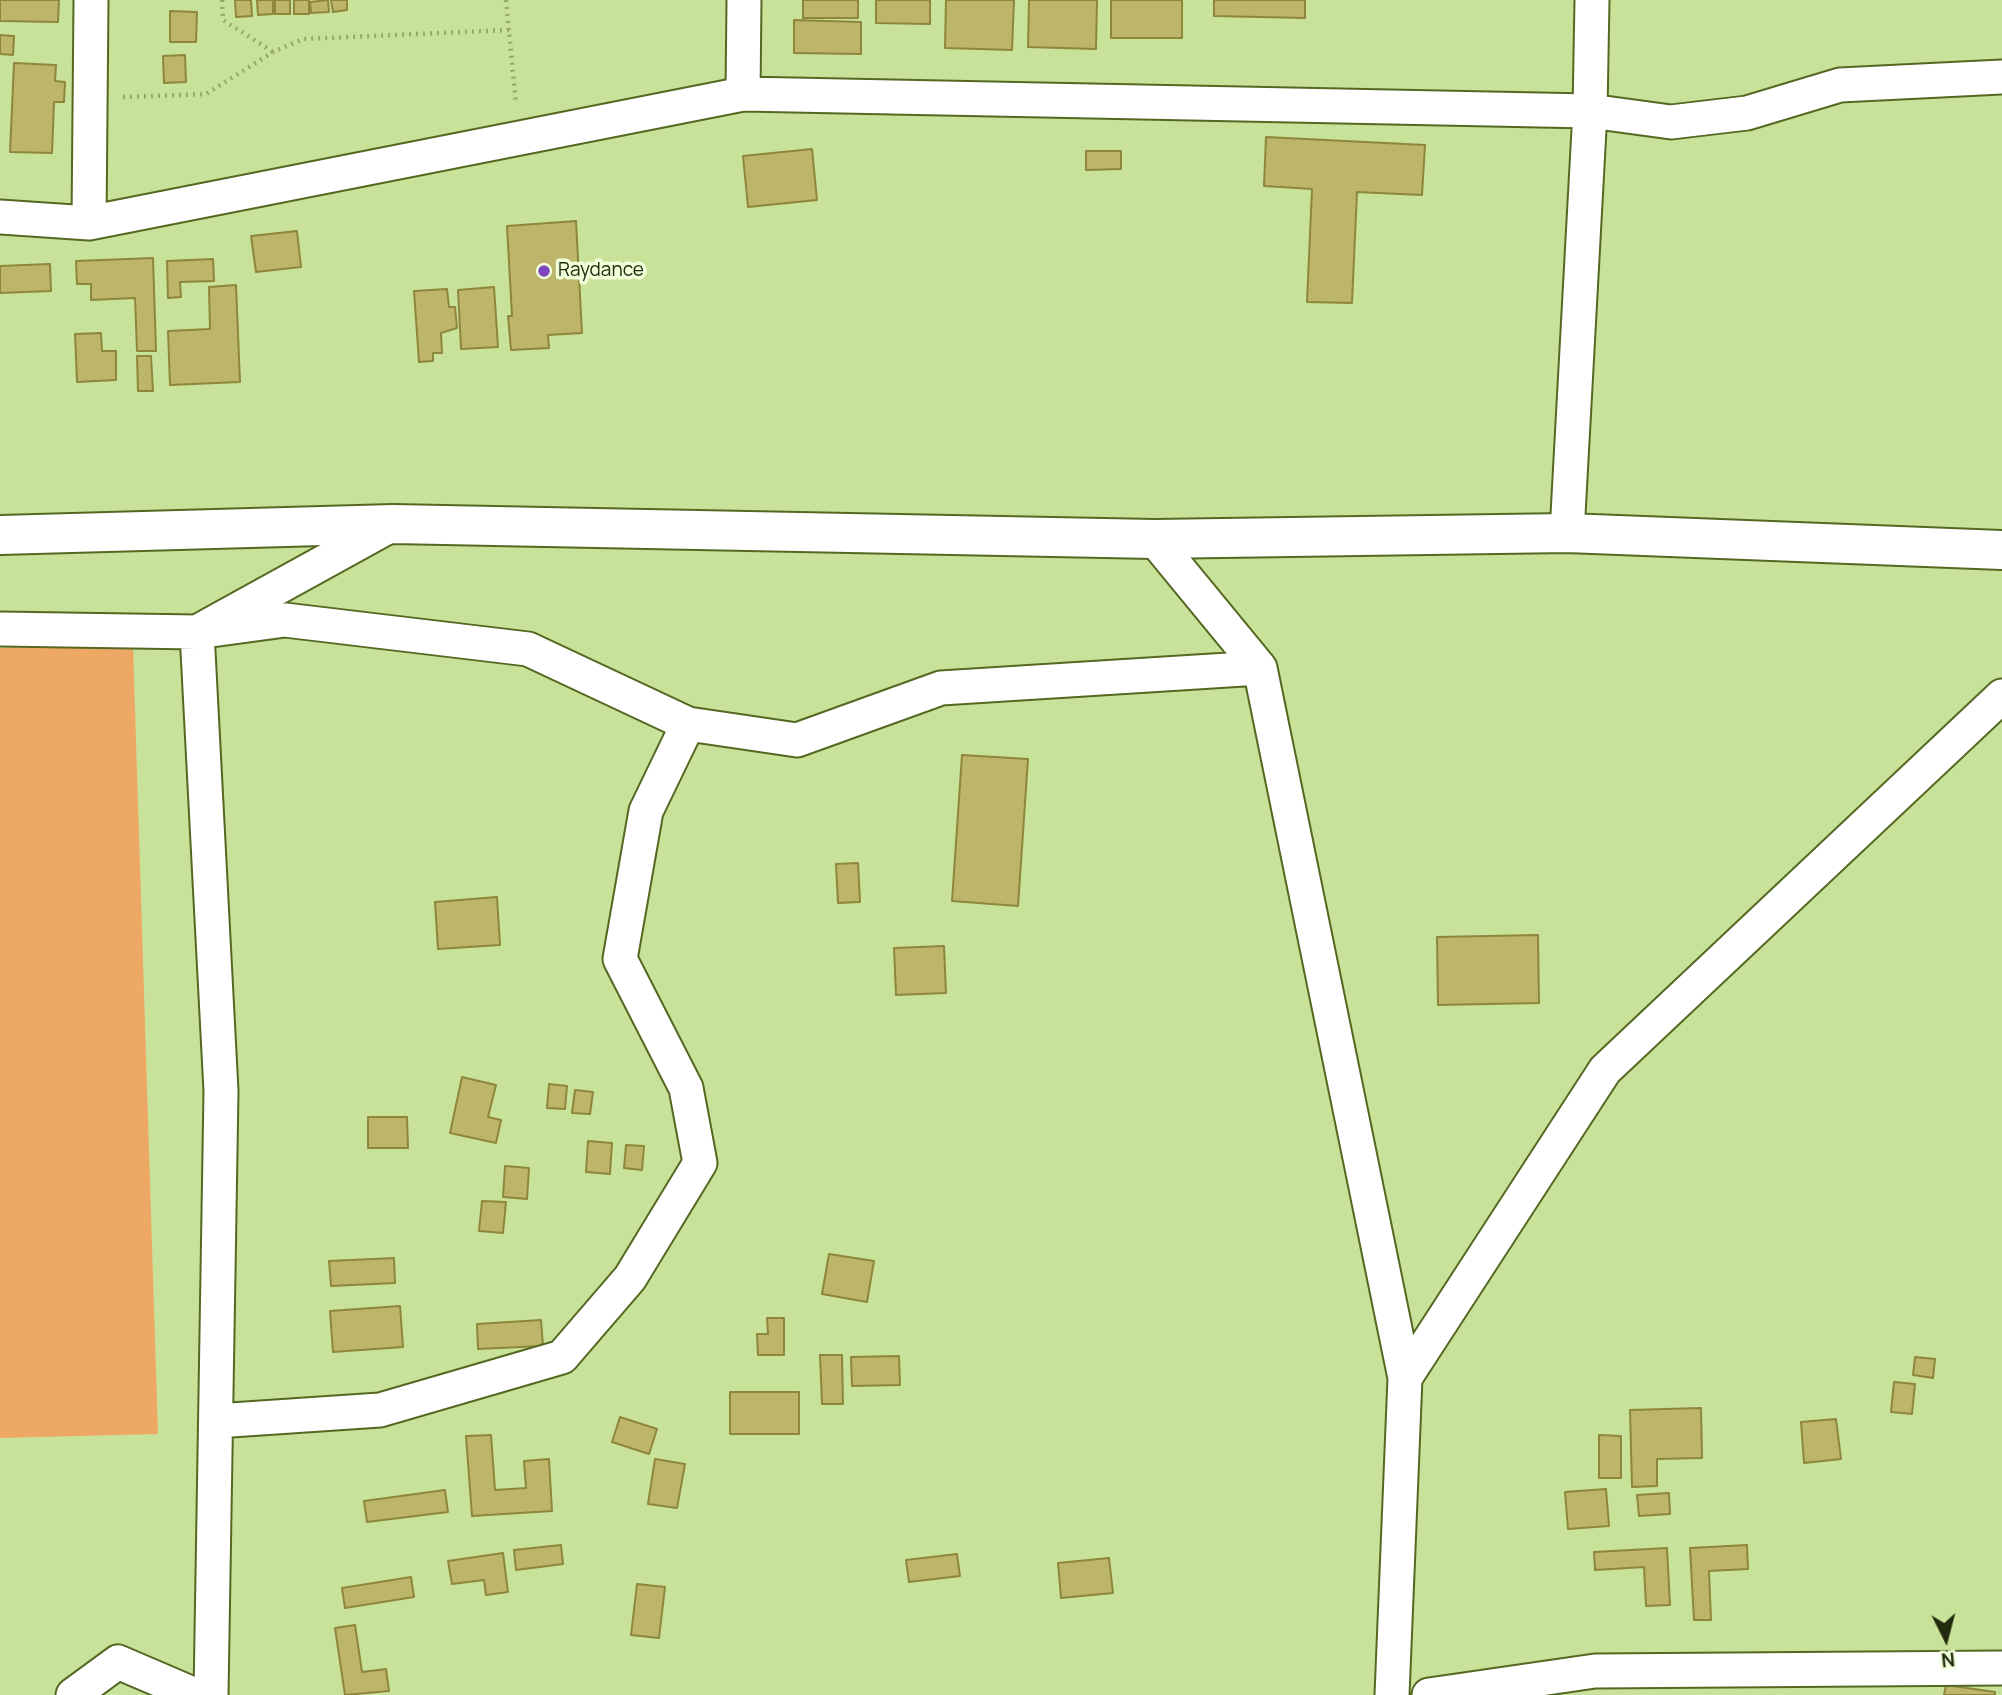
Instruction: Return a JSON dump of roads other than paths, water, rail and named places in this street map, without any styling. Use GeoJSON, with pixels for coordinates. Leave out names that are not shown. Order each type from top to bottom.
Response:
{"type":"FeatureCollection","features":[{"type":"Feature","properties":{"kind":"highway"},"geometry":{"type":"LineString","coordinates":[[0,535],[393,524],[1154,538],[1567,533],[2002,550]]}},
{"type":"Feature","properties":{"kind":"street"},"geometry":{"type":"LineString","coordinates":[[89,223],[91,0]]}},
{"type":"Feature","properties":{"kind":"street"},"geometry":{"type":"LineString","coordinates":[[744,0],[744,94]]}},
{"type":"Feature","properties":{"kind":"street"},"geometry":{"type":"LineString","coordinates":[[1567,533],[1590,111],[1592,0]]}},
{"type":"Feature","properties":{"kind":"street"},"geometry":{"type":"LineString","coordinates":[[0,217],[89,223],[744,94],[1590,111],[1671,122],[1747,113],[1840,85],[2002,77]]}},
{"type":"Feature","properties":{"kind":"street"},"geometry":{"type":"LineString","coordinates":[[197,632],[393,524]]}},
{"type":"Feature","properties":{"kind":"street"},"geometry":{"type":"LineString","coordinates":[[1154,538],[1260,668],[1405,1378],[1392,1695]]}},
{"type":"Feature","properties":{"kind":"street"},"geometry":{"type":"LineString","coordinates":[[0,629],[197,632],[285,620],[528,649],[688,724],[796,740],[941,688],[1260,668]]}},
{"type":"Feature","properties":{"kind":"street"},"geometry":{"type":"LineString","coordinates":[[197,632],[221,1091],[211,1695]]}},
{"type":"Feature","properties":{"kind":"street"},"geometry":{"type":"LineString","coordinates":[[1405,1378],[1605,1070],[2002,696]]}},
{"type":"Feature","properties":{"kind":"street"},"geometry":{"type":"LineString","coordinates":[[216,1421],[380,1410],[562,1357],[630,1278],[700,1163],[686,1088],[620,959],[646,811],[688,724]]}},
{"type":"Feature","properties":{"kind":"street"},"geometry":{"type":"LineString","coordinates":[[73,1695],[118,1662],[195,1695]]}},
{"type":"Feature","properties":{"kind":"street"},"geometry":{"type":"LineString","coordinates":[[1429,1695],[1595,1671],[2002,1668]]}},
{"type":"Feature","properties":{"kind":"place","name":"Raydance"},"geometry":{"type":"Point","coordinates":[544,271]}}]}
